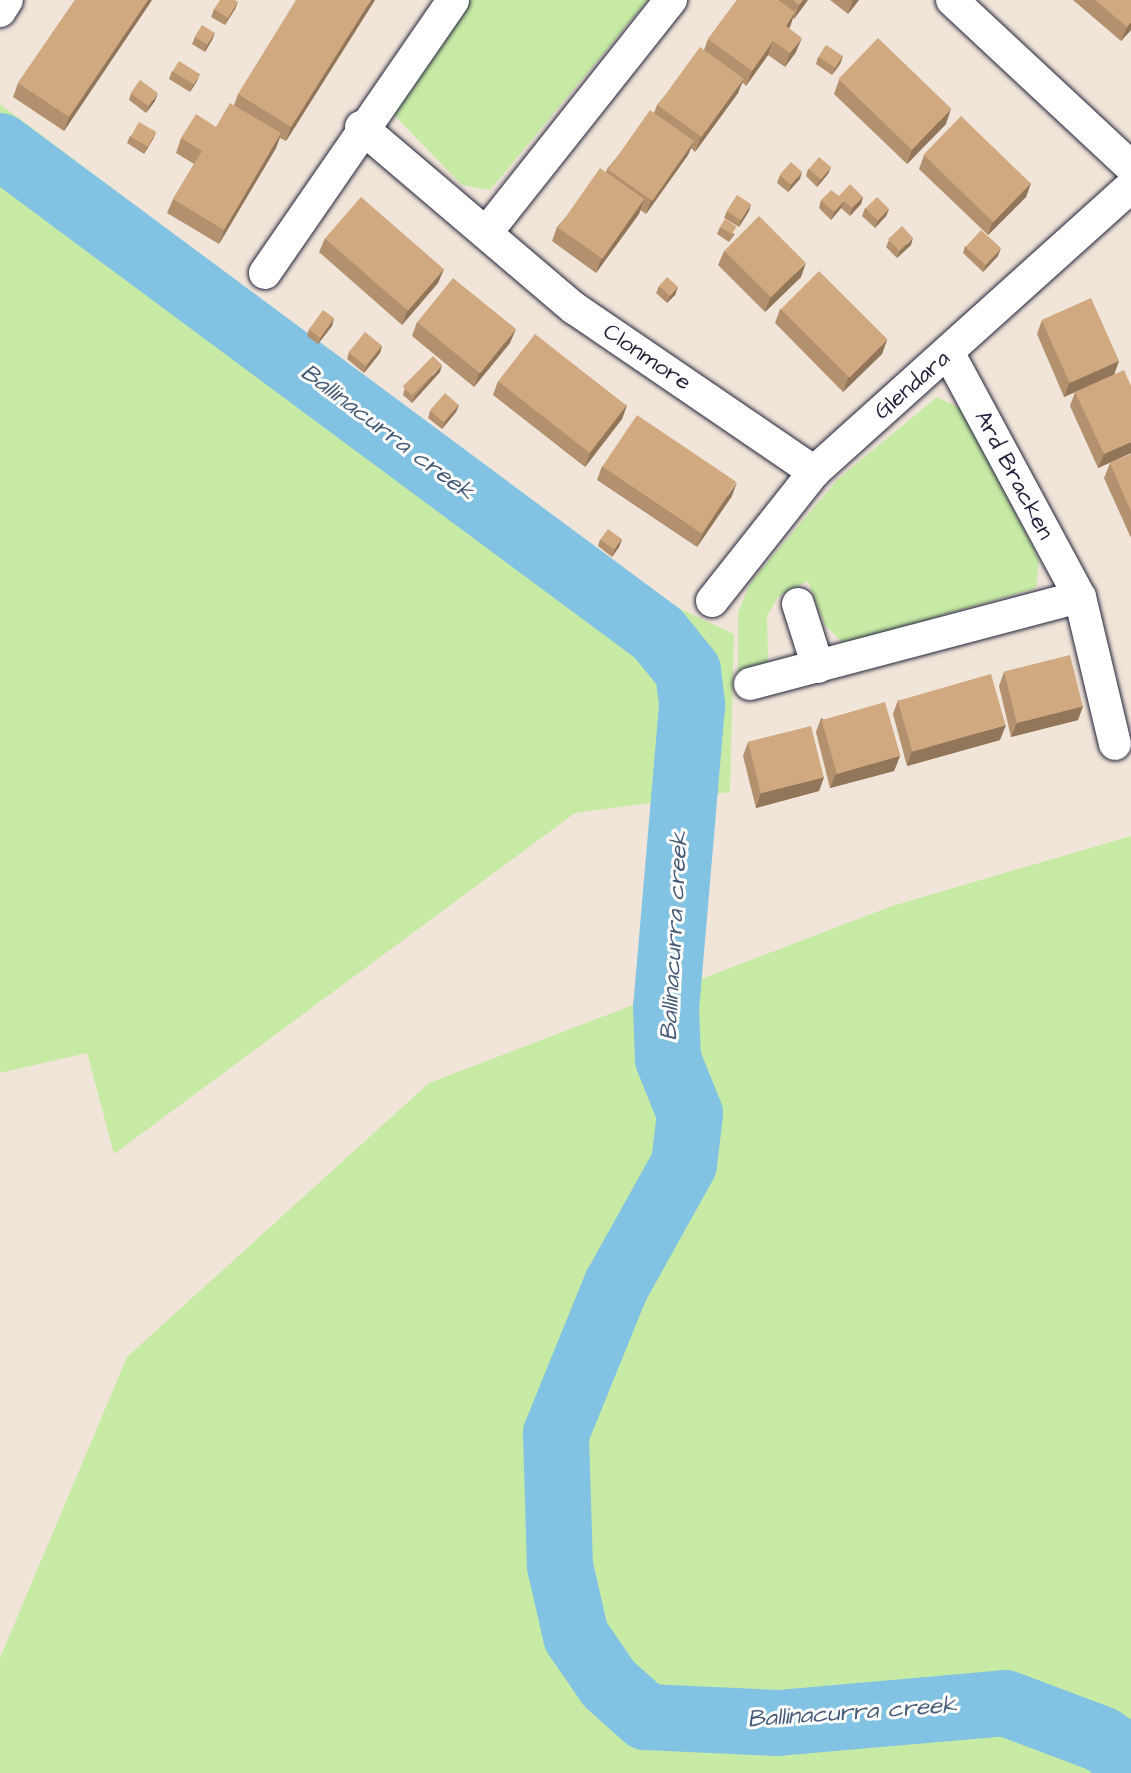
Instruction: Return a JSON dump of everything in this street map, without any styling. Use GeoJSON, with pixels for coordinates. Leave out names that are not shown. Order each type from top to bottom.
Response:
{"type":"FeatureCollection","features":[{"type":"Feature","properties":{"kind":"street"},"geometry":{"type":"LineString","coordinates":[[0,11],[7,0]]}},
{"type":"Feature","properties":{"kind":"street"},"geometry":{"type":"LineString","coordinates":[[265,273],[361,127],[453,0]]}},
{"type":"Feature","properties":{"kind":"street"},"geometry":{"type":"LineString","coordinates":[[486,233],[671,0]]}},
{"type":"Feature","properties":{"kind":"street"},"geometry":{"type":"LineString","coordinates":[[952,0],[1131,167]]}},
{"type":"Feature","properties":{"kind":"street","name":"Clonmore"},"geometry":{"type":"LineString","coordinates":[[361,127],[574,307],[814,472]]}},
{"type":"Feature","properties":{"kind":"street","name":"Glendara"},"geometry":{"type":"LineString","coordinates":[[712,601],[814,472],[949,354],[1131,187]]}},
{"type":"Feature","properties":{"kind":"street","name":"Ard Bracken"},"geometry":{"type":"LineString","coordinates":[[949,354],[1080,597],[1115,744]]}},
{"type":"Feature","properties":{"kind":"street"},"geometry":{"type":"LineString","coordinates":[[750,684],[1080,597]]}},
{"type":"Feature","properties":{"kind":"street"},"geometry":{"type":"LineString","coordinates":[[798,604],[818,667]]}},
{"type":"Feature","properties":{"kind":"green space"},"geometry":{"type":"Polygon","coordinates":[[[471,0],[648,0],[490,190],[462,185],[395,116],[395,101],[471,0]]]}},
{"type":"Feature","properties":{"kind":"green space"},"geometry":{"type":"Polygon","coordinates":[[[0,104],[659,599],[734,634],[730,792],[575,813],[114,1154],[87,1053],[0,1073],[0,104]]]}},
{"type":"Feature","properties":{"kind":"green space"},"geometry":{"type":"Polygon","coordinates":[[[937,397],[962,409],[1039,559],[1036,588],[844,644],[825,625],[808,581],[778,597],[767,616],[768,663],[738,676],[738,613],[750,583],[838,479],[937,397]]]}},
{"type":"Feature","properties":{"kind":"green space"},"geometry":{"type":"Polygon","coordinates":[[[1131,836],[1131,1773],[0,1773],[0,1658],[127,1357],[429,1083],[892,906],[1131,836]]]}},
{"type":"Feature","properties":{"kind":"building"},"geometry":{"type":"Polygon","coordinates":[[[75,0],[148,0],[69,117],[18,83],[75,0]]]}},
{"type":"Feature","properties":{"kind":"building"},"geometry":{"type":"Polygon","coordinates":[[[220,0],[238,2],[228,18],[214,9],[220,0]]]}},
{"type":"Feature","properties":{"kind":"building"},"geometry":{"type":"Polygon","coordinates":[[[296,0],[371,0],[291,127],[238,94],[296,0]]]}},
{"type":"Feature","properties":{"kind":"building"},"geometry":{"type":"Polygon","coordinates":[[[737,0],[778,0],[795,12],[786,26],[802,38],[790,53],[773,41],[752,71],[708,39],[737,0]]]}},
{"type":"Feature","properties":{"kind":"building"},"geometry":{"type":"Polygon","coordinates":[[[1095,0],[1131,0],[1131,22],[1127,27],[1095,0]]]}},
{"type":"Feature","properties":{"kind":"building"},"geometry":{"type":"Polygon","coordinates":[[[202,25],[215,33],[207,45],[195,37],[202,25]]]}},
{"type":"Feature","properties":{"kind":"building"},"geometry":{"type":"Polygon","coordinates":[[[878,38],[951,109],[912,150],[838,79],[878,38]]]}},
{"type":"Feature","properties":{"kind":"building"},"geometry":{"type":"Polygon","coordinates":[[[826,45],[843,56],[835,68],[818,57],[826,45]]]}},
{"type":"Feature","properties":{"kind":"building"},"geometry":{"type":"Polygon","coordinates":[[[700,47],[744,79],[701,137],[658,105],[700,47]]]}},
{"type":"Feature","properties":{"kind":"building"},"geometry":{"type":"Polygon","coordinates":[[[179,61],[200,74],[194,84],[173,71],[179,61]]]}},
{"type":"Feature","properties":{"kind":"building"},"geometry":{"type":"Polygon","coordinates":[[[140,80],[158,93],[148,106],[131,93],[140,80]]]}},
{"type":"Feature","properties":{"kind":"building"},"geometry":{"type":"Polygon","coordinates":[[[230,103],[281,133],[224,230],[173,199],[202,151],[181,138],[196,114],[216,127],[230,103]]]}},
{"type":"Feature","properties":{"kind":"building"},"geometry":{"type":"Polygon","coordinates":[[[650,110],[694,141],[652,201],[608,170],[650,110]]]}},
{"type":"Feature","properties":{"kind":"building"},"geometry":{"type":"Polygon","coordinates":[[[961,116],[1031,183],[993,222],[923,155],[961,116]]]}},
{"type":"Feature","properties":{"kind":"building"},"geometry":{"type":"Polygon","coordinates":[[[139,122],[156,132],[148,147],[130,137],[139,122]]]}},
{"type":"Feature","properties":{"kind":"building"},"geometry":{"type":"Polygon","coordinates":[[[819,157],[831,167],[821,180],[809,169],[819,157]]]}},
{"type":"Feature","properties":{"kind":"building"},"geometry":{"type":"Polygon","coordinates":[[[791,162],[802,172],[791,185],[780,175],[791,162]]]}},
{"type":"Feature","properties":{"kind":"building"},"geometry":{"type":"Polygon","coordinates":[[[600,168],[644,199],[602,259],[558,228],[600,168]]]}},
{"type":"Feature","properties":{"kind":"building"},"geometry":{"type":"Polygon","coordinates":[[[850,184],[863,197],[852,208],[844,201],[834,212],[821,200],[831,190],[839,196],[850,184]]]}},
{"type":"Feature","properties":{"kind":"building"},"geometry":{"type":"Polygon","coordinates":[[[737,195],[751,204],[741,220],[727,211],[737,195]]]}},
{"type":"Feature","properties":{"kind":"building"},"geometry":{"type":"Polygon","coordinates":[[[361,197],[444,269],[408,311],[325,239],[361,197]]]}},
{"type":"Feature","properties":{"kind":"building"},"geometry":{"type":"Polygon","coordinates":[[[877,197],[889,209],[878,220],[866,208],[877,197]]]}},
{"type":"Feature","properties":{"kind":"building"},"geometry":{"type":"Polygon","coordinates":[[[759,216],[806,263],[771,297],[724,251],[759,216]]]}},
{"type":"Feature","properties":{"kind":"building"},"geometry":{"type":"Polygon","coordinates":[[[725,219],[737,227],[732,234],[720,226],[725,219]]]}},
{"type":"Feature","properties":{"kind":"building"},"geometry":{"type":"Polygon","coordinates":[[[902,226],[913,238],[899,251],[888,239],[902,226]]]}},
{"type":"Feature","properties":{"kind":"building"},"geometry":{"type":"Polygon","coordinates":[[[981,230],[1001,248],[986,265],[966,247],[981,230]]]}},
{"type":"Feature","properties":{"kind":"building"},"geometry":{"type":"Polygon","coordinates":[[[819,271],[888,340],[849,378],[781,309],[819,271]]]}},
{"type":"Feature","properties":{"kind":"building"},"geometry":{"type":"Polygon","coordinates":[[[667,277],[678,287],[670,296],[659,286],[667,277]]]}},
{"type":"Feature","properties":{"kind":"building"},"geometry":{"type":"Polygon","coordinates":[[[453,278],[516,329],[480,373],[417,322],[453,278]]]}},
{"type":"Feature","properties":{"kind":"building"},"geometry":{"type":"Polygon","coordinates":[[[1091,298],[1119,361],[1070,383],[1042,320],[1091,298]]]}},
{"type":"Feature","properties":{"kind":"building"},"geometry":{"type":"Polygon","coordinates":[[[323,310],[334,318],[320,338],[309,329],[323,310]]]}},
{"type":"Feature","properties":{"kind":"building"},"geometry":{"type":"Polygon","coordinates":[[[365,332],[382,346],[366,366],[349,352],[365,332]]]}},
{"type":"Feature","properties":{"kind":"building"},"geometry":{"type":"Polygon","coordinates":[[[535,334],[626,405],[589,453],[498,381],[535,334]]]}},
{"type":"Feature","properties":{"kind":"building"},"geometry":{"type":"Polygon","coordinates":[[[433,356],[442,365],[412,396],[403,386],[433,356]]]}},
{"type":"Feature","properties":{"kind":"building"},"geometry":{"type":"Polygon","coordinates":[[[1124,370],[1131,386],[1131,442],[1104,454],[1075,392],[1124,370]]]}},
{"type":"Feature","properties":{"kind":"building"},"geometry":{"type":"Polygon","coordinates":[[[445,393],[459,405],[443,422],[430,410],[445,393]]]}},
{"type":"Feature","properties":{"kind":"building"},"geometry":{"type":"Polygon","coordinates":[[[637,415],[736,482],[702,534],[602,466],[637,415]]]}},
{"type":"Feature","properties":{"kind":"building"},"geometry":{"type":"Polygon","coordinates":[[[1131,454],[1131,512],[1110,463],[1131,454]]]}},
{"type":"Feature","properties":{"kind":"building"},"geometry":{"type":"Polygon","coordinates":[[[608,529],[622,539],[614,550],[600,540],[608,529]]]}},
{"type":"Feature","properties":{"kind":"building"},"geometry":{"type":"Polygon","coordinates":[[[1070,655],[1083,706],[1017,723],[1004,671],[1070,655]]]}},
{"type":"Feature","properties":{"kind":"building"},"geometry":{"type":"Polygon","coordinates":[[[991,674],[1006,725],[912,752],[898,701],[991,674]]]}},
{"type":"Feature","properties":{"kind":"building"},"geometry":{"type":"Polygon","coordinates":[[[885,702],[900,756],[837,774],[822,720],[885,702]]]}},
{"type":"Feature","properties":{"kind":"building"},"geometry":{"type":"Polygon","coordinates":[[[811,726],[824,777],[761,793],[748,742],[811,726]]]}},
{"type":"Feature","properties":{"kind":"waterway","name":"Ballinacurra creek"},"geometry":{"type":"LineString","coordinates":[[0,146],[658,634],[688,671],[692,706],[666,1007],[668,1059],[690,1114],[684,1164],[616,1286],[556,1434],[560,1566],[576,1636],[609,1684],[646,1717],[778,1723],[1005,1703],[1101,1739],[1131,1759]]}}]}
